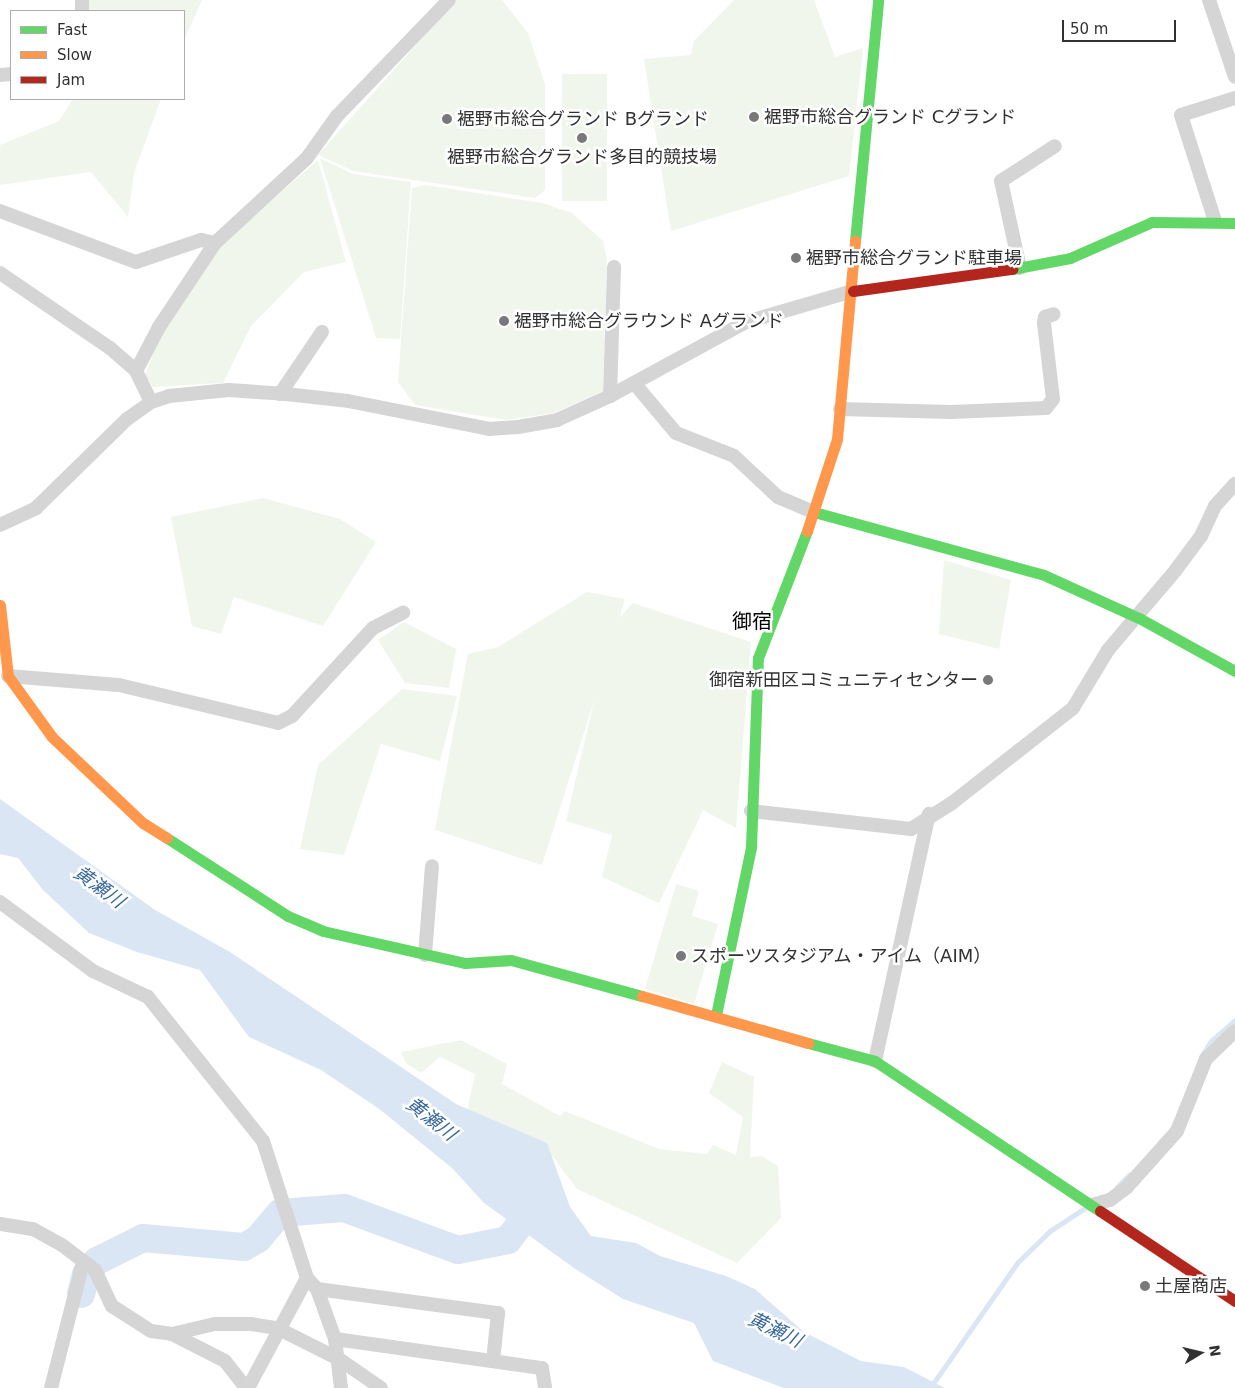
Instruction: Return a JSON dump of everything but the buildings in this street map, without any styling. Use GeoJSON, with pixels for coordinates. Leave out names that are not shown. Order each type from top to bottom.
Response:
{"type":"FeatureCollection","features":[{"type":"Feature","properties":{"kind":"street"},"geometry":{"type":"LineString","coordinates":[[136,370],[159,326],[215,243],[307,158],[337,116],[449,0]]}},
{"type":"Feature","properties":{"kind":"street"},"geometry":{"type":"LineString","coordinates":[[716,1015],[748,867],[758,658],[830,470],[840,409],[854,291],[878,0]]}},
{"type":"Feature","properties":{"kind":"street"},"geometry":{"type":"LineString","coordinates":[[1209,0],[1235,77]]}},
{"type":"Feature","properties":{"kind":"street"},"geometry":{"type":"LineString","coordinates":[[1215,221],[1182,115],[1235,98]]}},
{"type":"Feature","properties":{"kind":"street"},"geometry":{"type":"LineString","coordinates":[[1020,268],[1001,180],[1055,146]]}},
{"type":"Feature","properties":{"kind":"street"},"geometry":{"type":"LineString","coordinates":[[0,211],[136,262],[201,240],[215,243]]}},
{"type":"Feature","properties":{"kind":"street"},"geometry":{"type":"LineString","coordinates":[[0,525],[36,508],[127,419],[151,402],[191,392],[280,394],[348,401],[489,428],[557,420],[610,396],[746,322],[854,291],[1020,268],[1070,258],[1152,222],[1215,221],[1235,223]]}},
{"type":"Feature","properties":{"kind":"street"},"geometry":{"type":"LineString","coordinates":[[610,396],[614,266]]}},
{"type":"Feature","properties":{"kind":"street"},"geometry":{"type":"LineString","coordinates":[[0,273],[136,370],[151,402]]}},
{"type":"Feature","properties":{"kind":"street"},"geometry":{"type":"LineString","coordinates":[[840,409],[951,412],[1046,408],[1053,399],[1044,323],[1045,317],[1054,314]]}},
{"type":"Feature","properties":{"kind":"street"},"geometry":{"type":"LineString","coordinates":[[280,394],[322,332]]}},
{"type":"Feature","properties":{"kind":"street"},"geometry":{"type":"LineString","coordinates":[[634,383],[676,433],[734,456],[778,498],[814,512],[1044,575],[1139,618],[1235,671]]}},
{"type":"Feature","properties":{"kind":"street"},"geometry":{"type":"LineString","coordinates":[[751,811],[911,829],[929,814],[979,783],[1073,708],[1108,650],[1139,618],[1201,536],[1222,495],[1235,484]]}},
{"type":"Feature","properties":{"kind":"street"},"geometry":{"type":"LineString","coordinates":[[0,605],[8,676],[52,737],[144,823],[288,916],[323,931],[465,963],[511,960],[716,1015],[875,1061],[1235,1301]]}},
{"type":"Feature","properties":{"kind":"street"},"geometry":{"type":"LineString","coordinates":[[8,676],[119,685],[278,723],[292,716],[374,628],[403,613]]}},
{"type":"Feature","properties":{"kind":"street"},"geometry":{"type":"LineString","coordinates":[[875,1061],[929,814]]}},
{"type":"Feature","properties":{"kind":"street"},"geometry":{"type":"LineString","coordinates":[[425,955],[432,866]]}},
{"type":"Feature","properties":{"kind":"street"},"geometry":{"type":"LineString","coordinates":[[0,902],[93,971],[148,997],[263,1141],[288,1212],[307,1278],[317,1289],[335,1339],[339,1359],[341,1388]]}},
{"type":"Feature","properties":{"kind":"street"},"geometry":{"type":"LineString","coordinates":[[1092,1206],[1110,1200],[1177,1131],[1206,1059],[1235,1031]]}},
{"type":"Feature","properties":{"kind":"street"},"geometry":{"type":"LineString","coordinates":[[0,1224],[33,1229],[87,1265],[112,1306],[127,1320],[172,1334],[225,1361],[247,1388],[277,1328],[307,1278]]}},
{"type":"Feature","properties":{"kind":"street"},"geometry":{"type":"LineString","coordinates":[[51,1388],[87,1265]]}},
{"type":"Feature","properties":{"kind":"street"},"geometry":{"type":"LineString","coordinates":[[317,1289],[498,1313],[493,1361]]}},
{"type":"Feature","properties":{"kind":"street"},"geometry":{"type":"LineString","coordinates":[[172,1334],[215,1324],[277,1328],[339,1359],[381,1388]]}},
{"type":"Feature","properties":{"kind":"street"},"geometry":{"type":"LineString","coordinates":[[335,1339],[542,1368],[545,1388]]}},
{"type":"Feature","properties":{"kind":"shaded area"},"geometry":{"type":"Polygon","coordinates":[[[89,0],[202,0],[185,38],[185,10],[88,10],[89,0]]]}},
{"type":"Feature","properties":{"kind":"shaded area","name":"裾野市総合グランド Bグランド"},"geometry":{"type":"Polygon","coordinates":[[[456,0],[502,0],[528,33],[545,84],[545,190],[535,198],[353,171],[318,155],[456,0]]]}},
{"type":"Feature","properties":{"kind":"shaded area","name":"裾野市総合グランド Cグランド"},"geometry":{"type":"Polygon","coordinates":[[[734,0],[814,0],[835,57],[863,48],[849,176],[671,231],[644,59],[691,55],[694,41],[734,0]]]}},
{"type":"Feature","properties":{"kind":"shaded area","name":"裾野市総合グランド多目的競技場"},"geometry":{"type":"Polygon","coordinates":[[[562,74],[607,74],[607,201],[562,201],[562,74]]]}},
{"type":"Feature","properties":{"kind":"shaded area"},"geometry":{"type":"Polygon","coordinates":[[[72,100],[161,100],[134,173],[128,217],[91,172],[0,185],[0,145],[59,121],[72,100]]]}},
{"type":"Feature","properties":{"kind":"shaded area"},"geometry":{"type":"Polygon","coordinates":[[[320,158],[353,174],[411,182],[400,339],[376,338],[320,158]]]}},
{"type":"Feature","properties":{"kind":"shaded area"},"geometry":{"type":"Polygon","coordinates":[[[318,160],[346,262],[304,272],[251,326],[223,383],[153,387],[145,376],[161,331],[215,249],[318,160]]]}},
{"type":"Feature","properties":{"kind":"shaded area","name":"裾野市総合グラウンド Aグランド"},"geometry":{"type":"Polygon","coordinates":[[[425,185],[542,203],[572,213],[603,241],[607,259],[603,391],[554,413],[506,420],[415,405],[398,382],[412,188],[425,185]]]}},
{"type":"Feature","properties":{"kind":"shaded area"},"geometry":{"type":"Polygon","coordinates":[[[263,498],[340,519],[376,542],[323,626],[234,597],[221,634],[192,626],[171,517],[263,498]]]}},
{"type":"Feature","properties":{"kind":"shaded area"},"geometry":{"type":"Polygon","coordinates":[[[944,560],[1011,580],[999,649],[939,634],[944,560]]]}},
{"type":"Feature","properties":{"kind":"shaded area"},"geometry":{"type":"Polygon","coordinates":[[[587,592],[625,599],[620,617],[633,603],[751,642],[736,828],[703,810],[659,903],[602,877],[612,835],[566,821],[594,701],[542,865],[435,830],[468,654],[498,647],[587,592]]]}},
{"type":"Feature","properties":{"kind":"shaded area"},"geometry":{"type":"Polygon","coordinates":[[[404,622],[456,649],[449,688],[405,683],[378,640],[404,622]]]}},
{"type":"Feature","properties":{"kind":"shaded area"},"geometry":{"type":"Polygon","coordinates":[[[402,689],[457,696],[440,761],[381,744],[344,855],[300,849],[318,765],[402,689]]]}},
{"type":"Feature","properties":{"kind":"shaded area","name":"スポーツスタジアム・アイム（AIM）"},"geometry":{"type":"Polygon","coordinates":[[[676,884],[699,891],[692,916],[718,924],[694,1004],[645,989],[676,884]]]}},
{"type":"Feature","properties":{"kind":"shaded area"},"geometry":{"type":"Polygon","coordinates":[[[461,1040],[507,1064],[502,1084],[560,1116],[565,1111],[659,1149],[707,1154],[713,1145],[736,1155],[743,1117],[709,1093],[722,1062],[754,1077],[750,1157],[762,1156],[778,1166],[781,1218],[737,1263],[577,1189],[553,1157],[466,1116],[475,1074],[440,1057],[421,1073],[406,1063],[401,1052],[461,1040]]]}},
{"type":"Feature","properties":{"kind":"water","name":"黄瀬川"},"geometry":{"type":"Polygon","coordinates":[[[0,799],[155,910],[230,952],[456,1104],[547,1143],[570,1207],[591,1236],[636,1243],[660,1256],[726,1276],[755,1289],[804,1332],[861,1361],[904,1367],[945,1388],[784,1388],[713,1361],[694,1323],[623,1299],[574,1268],[484,1203],[452,1168],[378,1108],[321,1070],[249,1037],[200,970],[137,952],[89,933],[43,890],[18,858],[0,854],[0,799]]]}},
{"type":"Feature","properties":{"kind":"waterway"},"geometry":{"type":"LineString","coordinates":[[1201,1057],[1211,1041],[1235,1020]]}},
{"type":"Feature","properties":{"kind":"waterway"},"geometry":{"type":"LineString","coordinates":[[1117,1187],[1129,1175]]}},
{"type":"Feature","properties":{"kind":"waterway"},"geometry":{"type":"LineString","coordinates":[[81,1294],[86,1274],[97,1261],[143,1238],[244,1247],[258,1239],[280,1213],[344,1208],[458,1250],[508,1240],[538,1200]]}},
{"type":"Feature","properties":{"kind":"waterway"},"geometry":{"type":"LineString","coordinates":[[930,1388],[1018,1262],[1050,1231],[1085,1208]]}},
{"type":"Feature","properties":{"kind":"traffic: fast"},"geometry":{"type":"LineString","coordinates":[[855,241],[878,0]]}},
{"type":"Feature","properties":{"kind":"traffic: fast"},"geometry":{"type":"LineString","coordinates":[[1012,269],[1070,258],[1152,222],[1235,223]]}},
{"type":"Feature","properties":{"kind":"traffic: fast"},"geometry":{"type":"LineString","coordinates":[[814,512],[1044,575],[1139,618],[1235,671]]}},
{"type":"Feature","properties":{"kind":"traffic: fast"},"geometry":{"type":"LineString","coordinates":[[716,1015],[751,847],[758,658],[807,531]]}},
{"type":"Feature","properties":{"kind":"traffic: fast"},"geometry":{"type":"LineString","coordinates":[[167,838],[288,916],[323,931],[465,963],[511,960],[642,996]]}},
{"type":"Feature","properties":{"kind":"traffic: fast"},"geometry":{"type":"LineString","coordinates":[[808,1043],[875,1061],[1100,1211]]}},
{"type":"Feature","properties":{"kind":"traffic: slow"},"geometry":{"type":"LineString","coordinates":[[807,531],[837,439],[855,241]]}},
{"type":"Feature","properties":{"kind":"traffic: slow"},"geometry":{"type":"LineString","coordinates":[[0,605],[8,676],[52,737],[143,823],[167,838]]}},
{"type":"Feature","properties":{"kind":"traffic: slow"},"geometry":{"type":"LineString","coordinates":[[642,996],[808,1043]]}},
{"type":"Feature","properties":{"kind":"traffic: jam"},"geometry":{"type":"LineString","coordinates":[[853,291],[1012,269]]}},
{"type":"Feature","properties":{"kind":"traffic: jam"},"geometry":{"type":"LineString","coordinates":[[1100,1211],[1235,1301]]}},
{"type":"Feature","properties":{"kind":"place","name":"裾野市総合グランド Cグランド"},"geometry":{"type":"Point","coordinates":[754,117]}},
{"type":"Feature","properties":{"kind":"place","name":"裾野市総合グランド Bグランド"},"geometry":{"type":"Point","coordinates":[447,119]}},
{"type":"Feature","properties":{"kind":"place","name":"裾野市総合グランド多目的競技場"},"geometry":{"type":"Point","coordinates":[582,138]}},
{"type":"Feature","properties":{"kind":"place","name":"裾野市総合グランド駐車場"},"geometry":{"type":"Point","coordinates":[796,258]}},
{"type":"Feature","properties":{"kind":"place","name":"裾野市総合グラウンド Aグランド"},"geometry":{"type":"Point","coordinates":[504,321]}},
{"type":"Feature","properties":{"kind":"place","name":"御宿新田区コミュニティセンター"},"geometry":{"type":"Point","coordinates":[988,680]}},
{"type":"Feature","properties":{"kind":"place","name":"スポーツスタジアム・アイム（AIM）"},"geometry":{"type":"Point","coordinates":[681,956]}},
{"type":"Feature","properties":{"kind":"place","name":"土屋商店"},"geometry":{"type":"Point","coordinates":[1145,1286]}},
{"type":"Feature","properties":{"kind":"district","name":"御宿"},"geometry":{"type":"Point","coordinates":[752,621]}}]}
